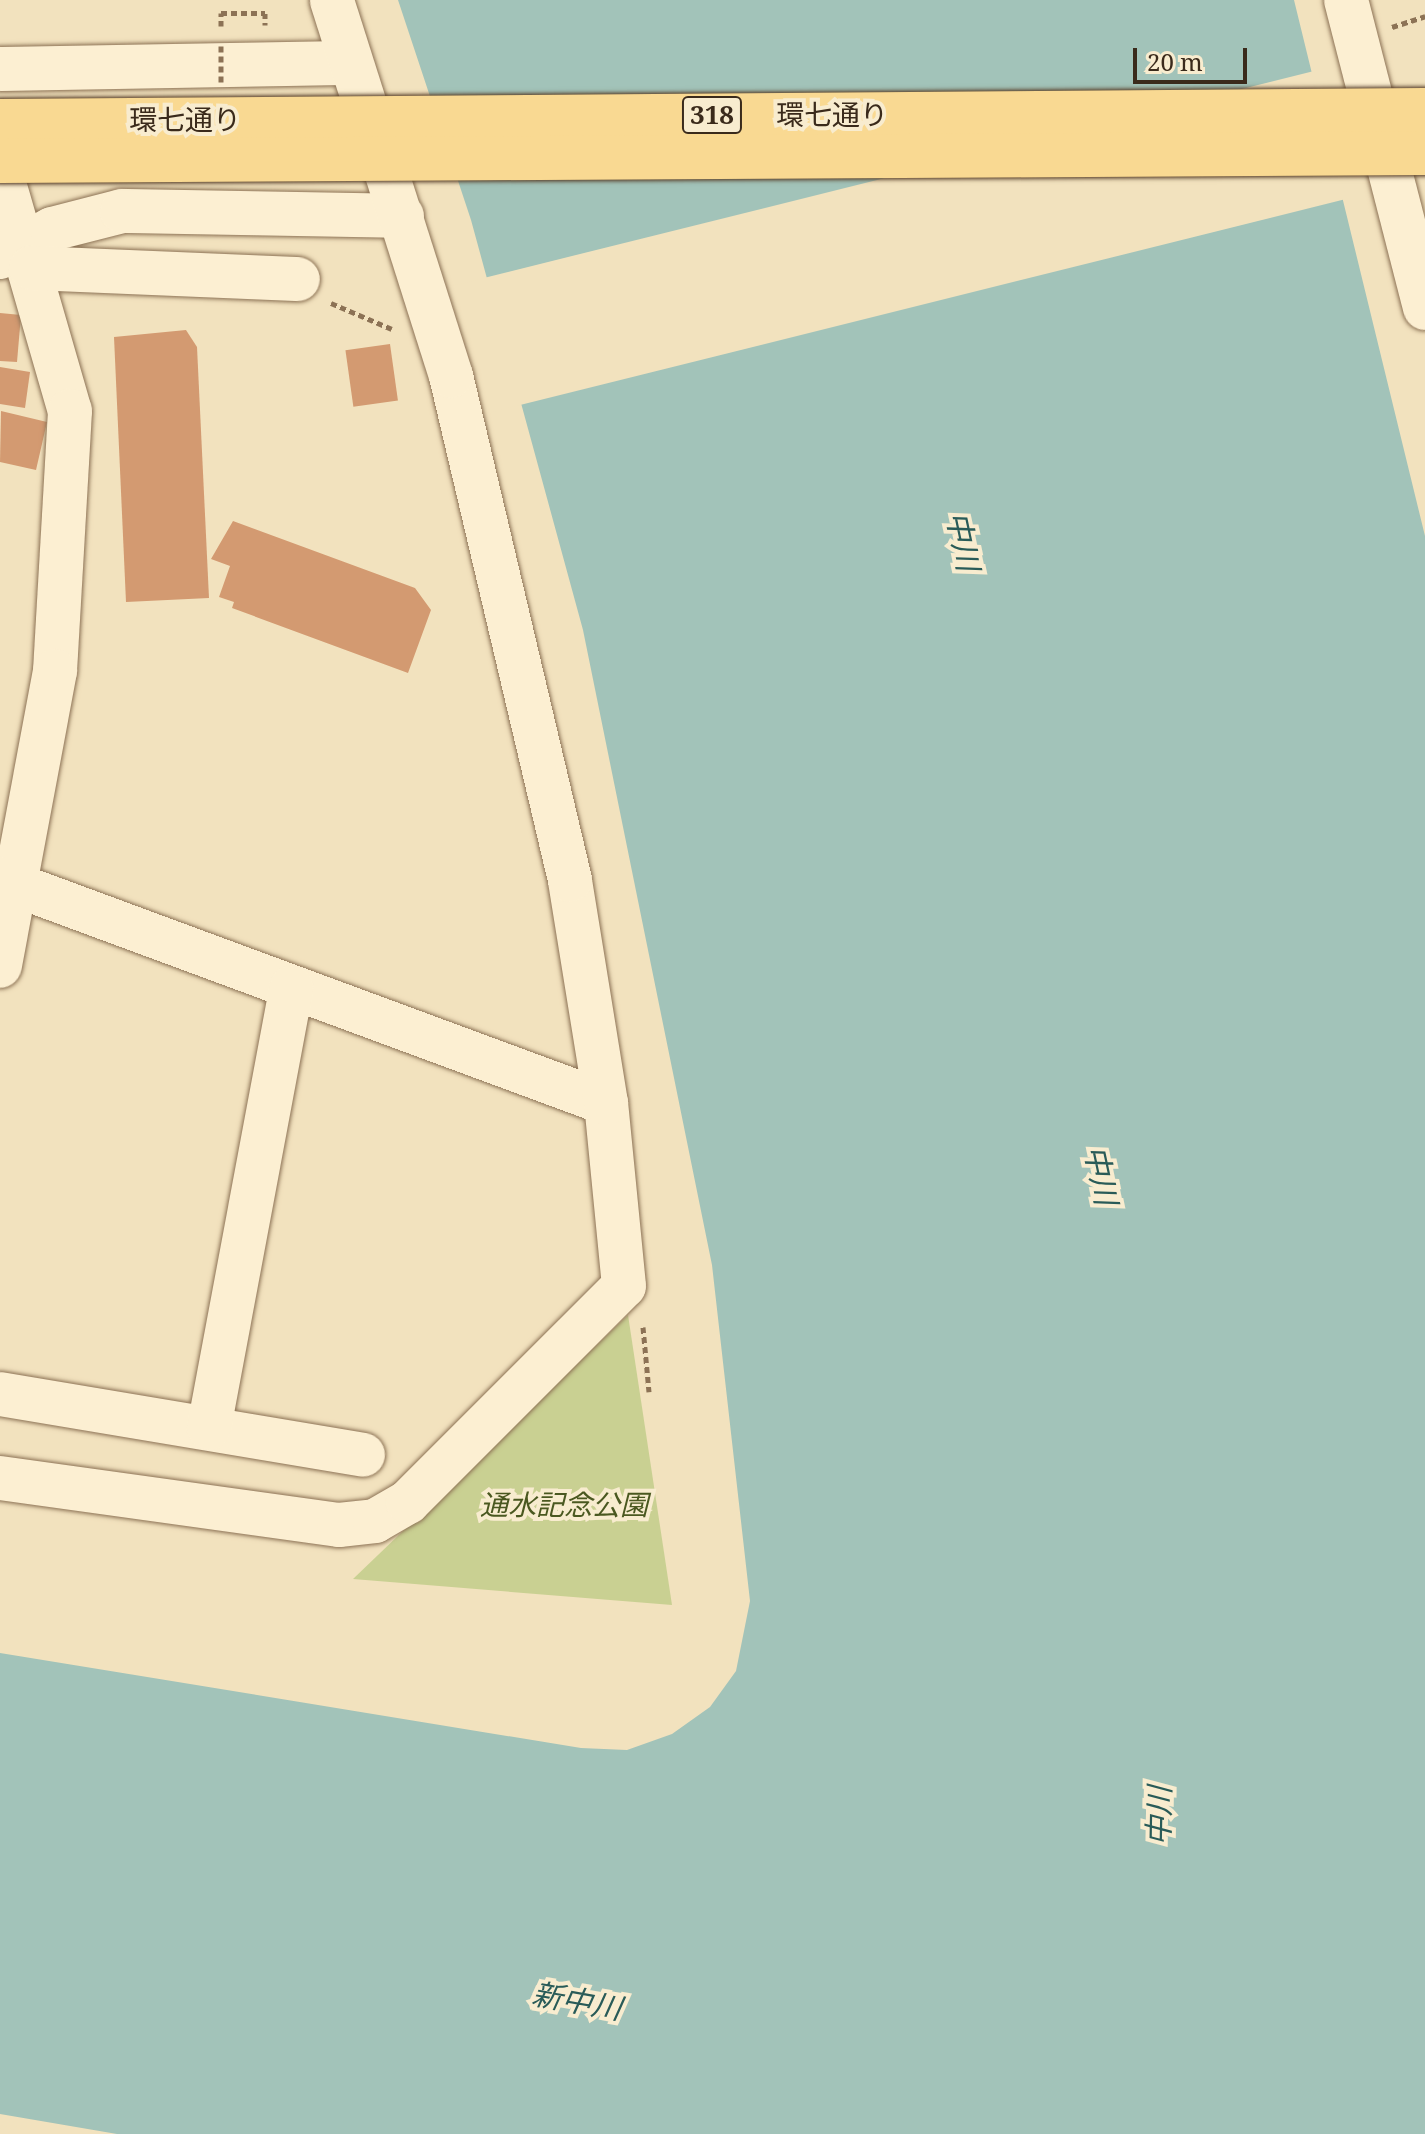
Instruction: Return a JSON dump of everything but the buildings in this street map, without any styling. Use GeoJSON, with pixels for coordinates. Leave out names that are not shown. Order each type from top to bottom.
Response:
{"type":"FeatureCollection","features":[{"type":"Feature","properties":{"kind":"main road","name":"環七通り"},"geometry":{"type":"LineString","coordinates":[[0,121],[1425,110]]}},
{"type":"Feature","properties":{"kind":"main road","name":"環七通り"},"geometry":{"type":"LineString","coordinates":[[0,161],[1425,153]]}},
{"type":"Feature","properties":{"kind":"street"},"geometry":{"type":"LineString","coordinates":[[0,1478],[339,1525],[392,1513],[500,1415],[624,1286],[606,1103],[570,880],[521,664],[451,376],[332,0]]}},
{"type":"Feature","properties":{"kind":"street"},"geometry":{"type":"LineString","coordinates":[[1346,0],[1425,308]]}},
{"type":"Feature","properties":{"kind":"street"},"geometry":{"type":"LineString","coordinates":[[0,69],[350,63]]}},
{"type":"Feature","properties":{"kind":"street"},"geometry":{"type":"LineString","coordinates":[[0,169],[19,258],[70,411],[55,671],[8,882],[0,966]]}},
{"type":"Feature","properties":{"kind":"street"},"geometry":{"type":"LineString","coordinates":[[19,258],[52,229],[122,211],[402,216]]}},
{"type":"Feature","properties":{"kind":"street"},"geometry":{"type":"LineString","coordinates":[[19,258],[306,290]]}},
{"type":"Feature","properties":{"kind":"street"},"geometry":{"type":"LineString","coordinates":[[8,882],[606,1103]]}},
{"type":"Feature","properties":{"kind":"street"},"geometry":{"type":"LineString","coordinates":[[209,1428],[291,988]]}},
{"type":"Feature","properties":{"kind":"street"},"geometry":{"type":"LineString","coordinates":[[0,1394],[363,1455]]}},
{"type":"Feature","properties":{"kind":"path"},"geometry":{"type":"LineString","coordinates":[[1397,25],[1425,16]]}},
{"type":"Feature","properties":{"kind":"path"},"geometry":{"type":"LineString","coordinates":[[221,45],[221,75]]}},
{"type":"Feature","properties":{"kind":"path"},"geometry":{"type":"LineString","coordinates":[[306,290],[389,327],[400,345]]}},
{"type":"Feature","properties":{"kind":"green space","name":"通水記念公園"},"geometry":{"type":"Polygon","coordinates":[[[628,1315],[672,1605],[353,1579],[628,1315]]]}},
{"type":"Feature","properties":{"kind":"water"},"geometry":{"type":"Polygon","coordinates":[[[398,0],[1294,0],[1425,536],[1425,2134],[117,2134],[0,2114],[0,1653],[581,1748],[627,1750],[672,1734],[710,1707],[736,1671],[750,1601],[712,1265],[583,630],[471,220],[398,0]]]}},
{"type":"Feature","properties":{"kind":"pier"},"geometry":{"type":"Polygon","coordinates":[[[1314,71],[1346,199],[478,416],[446,288],[1314,71]]]}},
{"type":"Feature","properties":{"kind":"water label","name":"中川"},"geometry":{"type":"Point","coordinates":[963,541]}},
{"type":"Feature","properties":{"kind":"water label","name":"中川"},"geometry":{"type":"Point","coordinates":[1101,1175]}},
{"type":"Feature","properties":{"kind":"water label","name":"中川"},"geometry":{"type":"Point","coordinates":[1159,1816]}},
{"type":"Feature","properties":{"kind":"water label","name":"新中川"},"geometry":{"type":"Point","coordinates":[577,2001]}}]}
